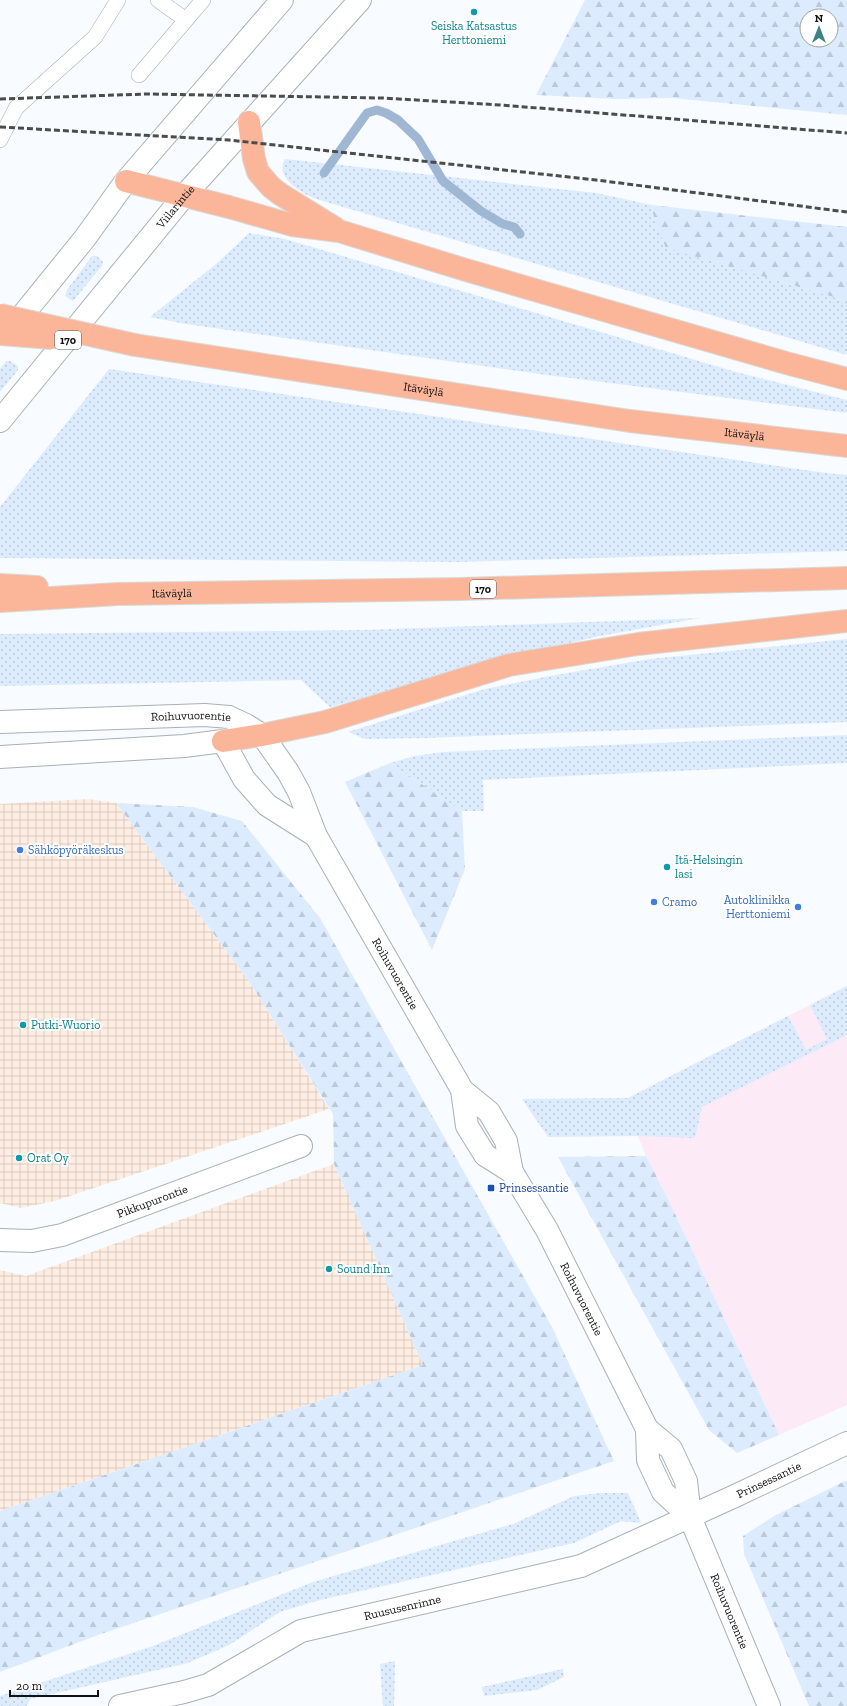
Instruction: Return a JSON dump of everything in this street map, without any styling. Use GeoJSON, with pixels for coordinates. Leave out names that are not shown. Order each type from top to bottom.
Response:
{"type":"FeatureCollection","features":[{"type":"Feature","properties":{"kind":"highway"},"geometry":{"type":"LineString","coordinates":[[249,122],[254,159],[258,172],[271,187],[280,194],[339,231]]}},
{"type":"Feature","properties":{"kind":"highway"},"geometry":{"type":"LineString","coordinates":[[126,181],[229,207],[292,225],[339,231],[474,272],[847,379]]}},
{"type":"Feature","properties":{"kind":"highway"},"geometry":{"type":"LineString","coordinates":[[0,315],[136,345]]}},
{"type":"Feature","properties":{"kind":"highway","name":"Itäväylä"},"geometry":{"type":"LineString","coordinates":[[0,334],[136,345],[630,421],[847,446]]}},
{"type":"Feature","properties":{"kind":"highway","name":"Itäväylä"},"geometry":{"type":"LineString","coordinates":[[0,601],[118,594],[462,589],[847,578]]}},
{"type":"Feature","properties":{"kind":"highway"},"geometry":{"type":"LineString","coordinates":[[0,584],[118,594]]}},
{"type":"Feature","properties":{"kind":"highway"},"geometry":{"type":"LineString","coordinates":[[223,741],[262,735],[325,722],[509,665],[638,644],[847,622]]}},
{"type":"Feature","properties":{"kind":"main road"},"geometry":{"type":"LineString","coordinates":[[0,342],[85,238],[126,181],[282,0]]}},
{"type":"Feature","properties":{"kind":"main road","name":"Viilarintie"},"geometry":{"type":"LineString","coordinates":[[0,421],[184,196],[360,0]]}},
{"type":"Feature","properties":{"kind":"main road","name":"Roihuvuorentie"},"geometry":{"type":"LineString","coordinates":[[0,722],[205,714],[229,717],[262,735],[288,772],[299,792],[316,836],[462,1090],[489,1112],[506,1141],[512,1172],[547,1230],[647,1429],[648,1460],[663,1492],[690,1517],[769,1706]]}},
{"type":"Feature","properties":{"kind":"main road","name":"Roihuvuorentie"},"geometry":{"type":"LineString","coordinates":[[0,757],[184,746],[223,741],[244,779],[267,805],[316,836]]}},
{"type":"Feature","properties":{"kind":"main road","name":"Pikkupurontie"},"geometry":{"type":"LineString","coordinates":[[0,1240],[32,1241],[62,1235],[301,1146]]}},
{"type":"Feature","properties":{"kind":"main road","name":"Prinsessantie"},"geometry":{"type":"LineString","coordinates":[[690,1517],[847,1443]]}},
{"type":"Feature","properties":{"kind":"main road","name":"Ruususenrinne"},"geometry":{"type":"LineString","coordinates":[[120,1706],[184,1692],[208,1684],[301,1631],[581,1566],[690,1517]]}},
{"type":"Feature","properties":{"kind":"lane"},"geometry":{"type":"LineString","coordinates":[[0,140],[16,108],[95,37],[118,0]]}},
{"type":"Feature","properties":{"kind":"lane"},"geometry":{"type":"LineString","coordinates":[[139,75],[203,0]]}},
{"type":"Feature","properties":{"kind":"lane"},"geometry":{"type":"LineString","coordinates":[[162,1],[186,20]]}},
{"type":"Feature","properties":{"kind":"shaded area"},"geometry":{"type":"Polygon","coordinates":[[[88,799],[116,803],[248,980],[329,1109],[55,1201],[21,1208],[0,1203],[0,804],[88,799]]]}},
{"type":"Feature","properties":{"kind":"shaded area"},"geometry":{"type":"Polygon","coordinates":[[[847,986],[847,1405],[779,1435],[669,1201],[646,1156],[638,1136],[628,1098],[847,986]]]}},
{"type":"Feature","properties":{"kind":"shaded area"},"geometry":{"type":"Polygon","coordinates":[[[334,1164],[423,1365],[0,1511],[0,1270],[26,1276],[334,1164]]]}},
{"type":"Feature","properties":{"kind":"green space"},"geometry":{"type":"Polygon","coordinates":[[[585,0],[847,0],[847,115],[672,98],[614,99],[536,95],[585,0]]]}},
{"type":"Feature","properties":{"kind":"green space"},"geometry":{"type":"Polygon","coordinates":[[[285,159],[596,193],[652,205],[654,219],[776,280],[847,301],[847,355],[316,199],[297,189],[286,178],[283,172],[285,159]]]}},
{"type":"Feature","properties":{"kind":"green space"},"geometry":{"type":"Polygon","coordinates":[[[652,205],[847,227],[847,301],[666,248],[654,219],[652,205]]]}},
{"type":"Feature","properties":{"kind":"green space"},"geometry":{"type":"Polygon","coordinates":[[[249,233],[285,239],[736,372],[847,400],[847,413],[547,375],[186,324],[150,317],[216,264],[249,233]]]}},
{"type":"Feature","properties":{"kind":"green space"},"geometry":{"type":"Polygon","coordinates":[[[92,256],[97,256],[103,262],[102,266],[73,301],[65,296],[67,290],[92,256]]]}},
{"type":"Feature","properties":{"kind":"green space"},"geometry":{"type":"Polygon","coordinates":[[[6,361],[10,361],[18,366],[18,370],[0,392],[0,369],[6,361]]]}},
{"type":"Feature","properties":{"kind":"green space"},"geometry":{"type":"Polygon","coordinates":[[[109,369],[847,475],[847,551],[459,562],[0,558],[0,507],[109,369]]]}},
{"type":"Feature","properties":{"kind":"green space"},"geometry":{"type":"Polygon","coordinates":[[[700,618],[600,636],[512,656],[330,707],[301,680],[0,686],[0,634],[365,630],[700,618]]]}},
{"type":"Feature","properties":{"kind":"green space"},"geometry":{"type":"Polygon","coordinates":[[[847,639],[847,722],[425,738],[365,739],[348,732],[485,689],[550,676],[650,659],[847,639]]]}},
{"type":"Feature","properties":{"kind":"green space"},"geometry":{"type":"Polygon","coordinates":[[[847,735],[847,763],[483,780],[484,811],[462,811],[390,763],[415,756],[444,752],[847,735]]]}},
{"type":"Feature","properties":{"kind":"green space"},"geometry":{"type":"Polygon","coordinates":[[[390,763],[462,811],[465,869],[432,950],[345,782],[390,763]]]}},
{"type":"Feature","properties":{"kind":"green space"},"geometry":{"type":"Polygon","coordinates":[[[116,803],[193,807],[242,821],[320,918],[552,1327],[614,1461],[98,1635],[0,1672],[0,1511],[423,1365],[334,1164],[333,1114],[248,980],[116,803]]]}},
{"type":"Feature","properties":{"kind":"green space"},"geometry":{"type":"Polygon","coordinates":[[[847,986],[847,1035],[702,1107],[695,1138],[638,1136],[548,1137],[522,1099],[628,1098],[788,1016],[806,1050],[827,1039],[810,1005],[847,986]]]}},
{"type":"Feature","properties":{"kind":"green space"},"geometry":{"type":"Polygon","coordinates":[[[646,1156],[669,1201],[779,1435],[737,1453],[709,1430],[558,1157],[646,1156]]]}},
{"type":"Feature","properties":{"kind":"green space"},"geometry":{"type":"Polygon","coordinates":[[[847,1480],[847,1706],[809,1706],[744,1554],[743,1536],[774,1516],[847,1480]]]}},
{"type":"Feature","properties":{"kind":"green space"},"geometry":{"type":"Polygon","coordinates":[[[601,1493],[628,1493],[641,1523],[621,1521],[574,1543],[316,1601],[280,1612],[229,1645],[188,1663],[30,1699],[27,1706],[0,1706],[0,1696],[153,1646],[313,1582],[513,1524],[574,1496],[601,1493]]]}},
{"type":"Feature","properties":{"kind":"green space"},"geometry":{"type":"Polygon","coordinates":[[[395,1661],[394,1706],[383,1706],[380,1664],[395,1661]]]}},
{"type":"Feature","properties":{"kind":"green space"},"geometry":{"type":"Polygon","coordinates":[[[563,1669],[564,1677],[537,1690],[484,1696],[482,1687],[563,1669]]]}},
{"type":"Feature","properties":{"kind":"waterway"},"geometry":{"type":"LineString","coordinates":[[324,173],[367,113],[377,110],[398,120],[418,139],[443,181],[481,211],[503,224],[514,227],[520,234]]}},
{"type":"Feature","properties":{"kind":"railway"},"geometry":{"type":"LineString","coordinates":[[0,99],[146,94],[382,98],[501,105],[847,133]]}},
{"type":"Feature","properties":{"kind":"railway"},"geometry":{"type":"LineString","coordinates":[[0,127],[229,140],[596,180],[847,212]]}},
{"type":"Feature","properties":{"kind":"place","name":"Seiska Katsastus Herttoniemi"},"geometry":{"type":"Point","coordinates":[474,12]}},
{"type":"Feature","properties":{"kind":"place","name":"Sähköpyöräkeskus"},"geometry":{"type":"Point","coordinates":[20,850]}},
{"type":"Feature","properties":{"kind":"place","name":"Itä-Helsingin lasi"},"geometry":{"type":"Point","coordinates":[667,867]}},
{"type":"Feature","properties":{"kind":"place","name":"Cramo"},"geometry":{"type":"Point","coordinates":[654,902]}},
{"type":"Feature","properties":{"kind":"place","name":"Autoklinikka Herttoniemi"},"geometry":{"type":"Point","coordinates":[798,907]}},
{"type":"Feature","properties":{"kind":"place","name":"Putki-Wuorio"},"geometry":{"type":"Point","coordinates":[23,1025]}},
{"type":"Feature","properties":{"kind":"place","name":"Orat Oy"},"geometry":{"type":"Point","coordinates":[19,1158]}},
{"type":"Feature","properties":{"kind":"place","name":"Prinsessantie"},"geometry":{"type":"Point","coordinates":[491,1188]}},
{"type":"Feature","properties":{"kind":"place","name":"Sound Inn"},"geometry":{"type":"Point","coordinates":[329,1269]}}]}
